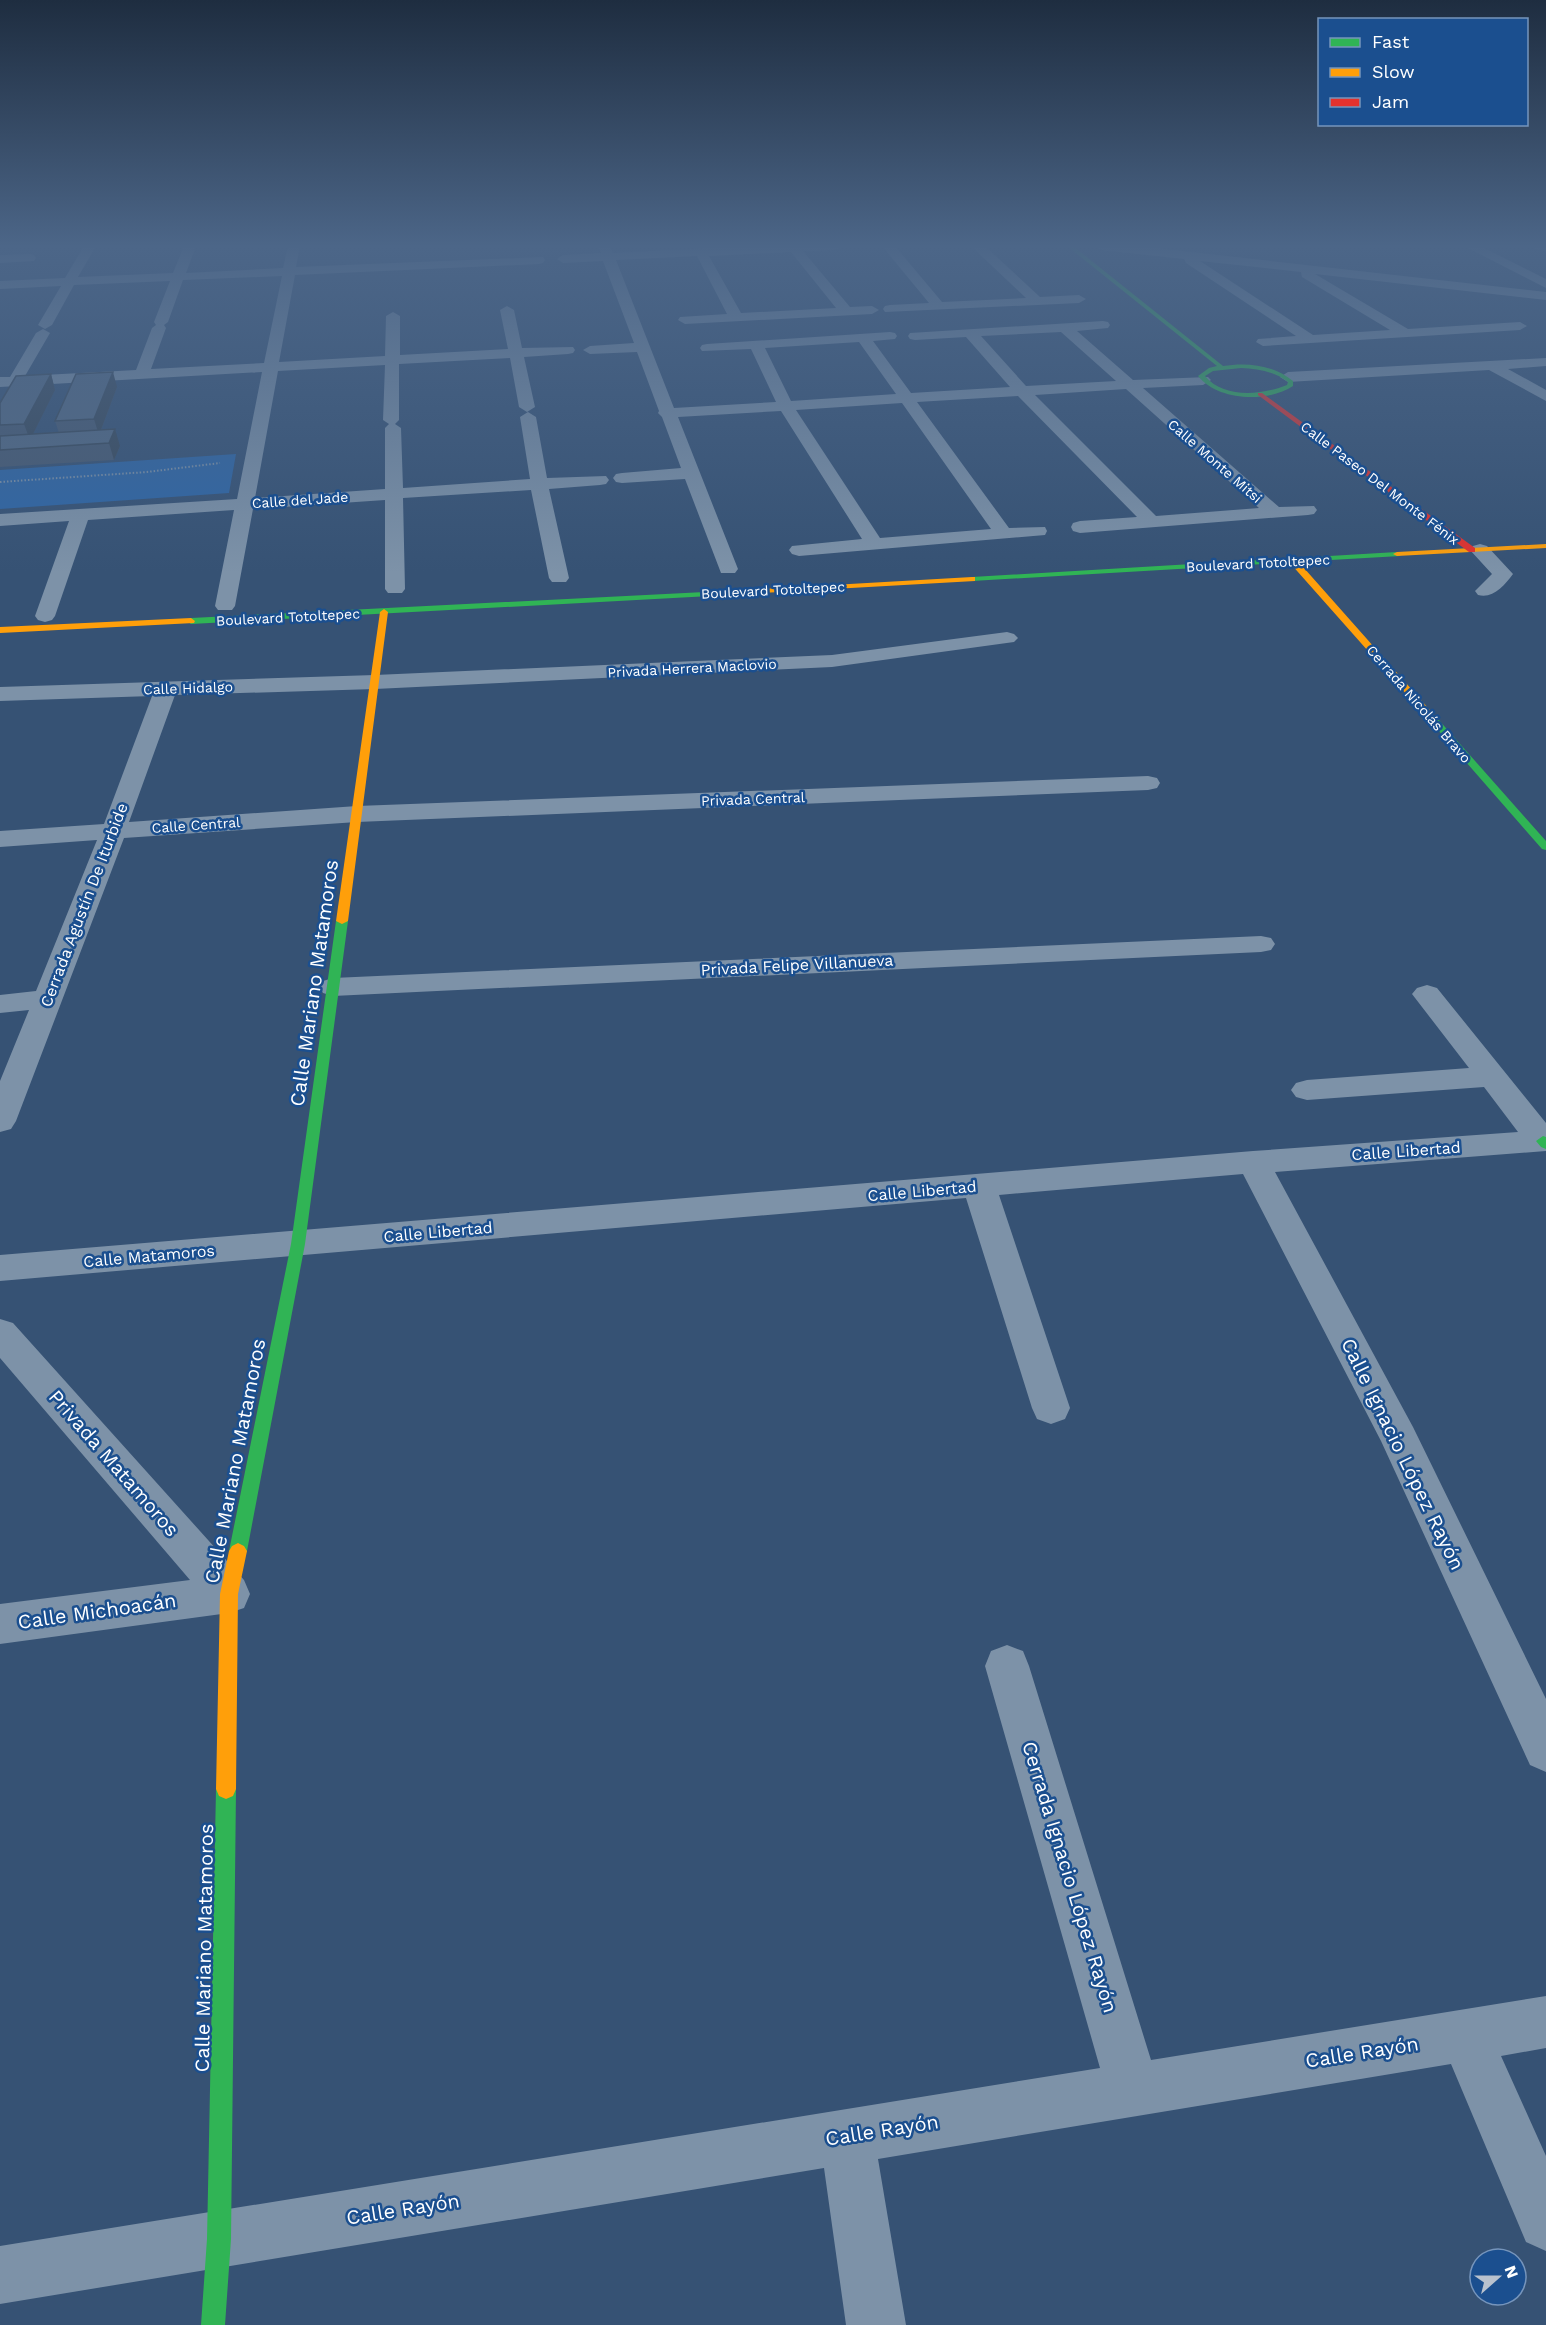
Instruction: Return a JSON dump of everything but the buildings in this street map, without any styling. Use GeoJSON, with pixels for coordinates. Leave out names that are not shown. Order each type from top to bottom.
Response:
{"type":"FeatureCollection","features":[{"type":"Feature","properties":{"kind":"street"},"geometry":{"type":"LineString","coordinates":[[5,384],[26,354]]}},
{"type":"Feature","properties":{"kind":"street"},"geometry":{"type":"LineString","coordinates":[[141,375],[149,354]]}},
{"type":"Feature","properties":{"kind":"street"},"geometry":{"type":"LineString","coordinates":[[225,606],[274,354]]}},
{"type":"Feature","properties":{"kind":"street"},"geometry":{"type":"LineString","coordinates":[[393,354],[392,494],[396,589]]}},
{"type":"Feature","properties":{"kind":"street"},"geometry":{"type":"LineString","coordinates":[[5,384],[489,354]]}},
{"type":"Feature","properties":{"kind":"street"},"geometry":{"type":"LineString","coordinates":[[515,354],[559,578]]}},
{"type":"Feature","properties":{"kind":"street"},"geometry":{"type":"LineString","coordinates":[[645,354],[728,569]]}},
{"type":"Feature","properties":{"kind":"street"},"geometry":{"type":"LineString","coordinates":[[761,354],[786,406],[874,544]]}},
{"type":"Feature","properties":{"kind":"street"},"geometry":{"type":"LineString","coordinates":[[874,354],[1005,534]]}},
{"type":"Feature","properties":{"kind":"street"},"geometry":{"type":"LineString","coordinates":[[989,354],[1023,392],[1152,522]]}},
{"type":"Feature","properties":{"kind":"street","name":"Calle Monte Mitsi"},"geometry":{"type":"LineString","coordinates":[[1094,354],[1274,512]]}},
{"type":"Feature","properties":{"kind":"street"},"geometry":{"type":"LineString","coordinates":[[1205,354],[1221,367]]}},
{"type":"Feature","properties":{"kind":"street"},"geometry":{"type":"LineString","coordinates":[[1288,377],[1292,382],[1284,390],[1260,394],[1231,392],[1208,385],[1201,376],[1204,372],[1221,367],[1259,368],[1288,377],[1546,362]]}},
{"type":"Feature","properties":{"kind":"street"},"geometry":{"type":"LineString","coordinates":[[1491,365],[1546,396]]}},
{"type":"Feature","properties":{"kind":"street"},"geometry":{"type":"LineString","coordinates":[[666,413],[1203,380]]}},
{"type":"Feature","properties":{"kind":"street","name":"Calle Paseo Del Monte Fénix"},"geometry":{"type":"LineString","coordinates":[[1260,394],[1476,550]]}},
{"type":"Feature","properties":{"kind":"street"},"geometry":{"type":"LineString","coordinates":[[622,478],[690,472]]}},
{"type":"Feature","properties":{"kind":"street","name":"Calle del Jade"},"geometry":{"type":"LineString","coordinates":[[0,520],[600,480]]}},
{"type":"Feature","properties":{"kind":"street"},"geometry":{"type":"LineString","coordinates":[[1080,527],[1308,510]]}},
{"type":"Feature","properties":{"kind":"street"},"geometry":{"type":"LineString","coordinates":[[45,616],[81,514]]}},
{"type":"Feature","properties":{"kind":"street"},"geometry":{"type":"LineString","coordinates":[[799,550],[1038,531]]}},
{"type":"Feature","properties":{"kind":"street","name":"Boulevard Totoltepec"},"geometry":{"type":"LineString","coordinates":[[0,630],[384,612],[1546,546]]}},
{"type":"Feature","properties":{"kind":"street"},"geometry":{"type":"LineString","coordinates":[[1476,550],[1503,574],[1485,591]]}},
{"type":"Feature","properties":{"kind":"street","name":"Cerrada Nicolás Bravo"},"geometry":{"type":"LineString","coordinates":[[1293,561],[1546,847]]}},
{"type":"Feature","properties":{"kind":"street","name":"Calle Mariano Matamoros"},"geometry":{"type":"LineString","coordinates":[[213,2325],[219,2239],[229,1594],[298,1244],[384,612]]}},
{"type":"Feature","properties":{"kind":"street","name":"Privada Herrera Maclovio"},"geometry":{"type":"LineString","coordinates":[[375,682],[832,661],[1007,638]]}},
{"type":"Feature","properties":{"kind":"street","name":"Calle Hidalgo"},"geometry":{"type":"LineString","coordinates":[[0,694],[375,682]]}},
{"type":"Feature","properties":{"kind":"street","name":"Cerrada Agustín De Iturbide"},"geometry":{"type":"LineString","coordinates":[[0,1120],[114,830],[166,688]]}},
{"type":"Feature","properties":{"kind":"street","name":"Privada Central"},"geometry":{"type":"LineString","coordinates":[[357,814],[1148,783]]}},
{"type":"Feature","properties":{"kind":"street","name":"Calle Central"},"geometry":{"type":"LineString","coordinates":[[0,839],[357,814]]}},
{"type":"Feature","properties":{"kind":"street","name":"Privada Felipe Villanueva"},"geometry":{"type":"LineString","coordinates":[[333,987],[1261,944]]}},
{"type":"Feature","properties":{"kind":"street"},"geometry":{"type":"LineString","coordinates":[[1427,994],[1545,1142]]}},
{"type":"Feature","properties":{"kind":"street"},"geometry":{"type":"LineString","coordinates":[[0,1004],[47,999]]}},
{"type":"Feature","properties":{"kind":"street"},"geometry":{"type":"LineString","coordinates":[[1307,1090],[1492,1076]]}},
{"type":"Feature","properties":{"kind":"street","name":"Calle Libertad"},"geometry":{"type":"LineString","coordinates":[[298,1244],[1253,1162],[1545,1142]]}},
{"type":"Feature","properties":{"kind":"street","name":"Calle Ignacio López Rayón"},"geometry":{"type":"LineString","coordinates":[[1253,1162],[1398,1438],[1546,1749]]}},
{"type":"Feature","properties":{"kind":"street"},"geometry":{"type":"LineString","coordinates":[[979,1186],[1051,1408]]}},
{"type":"Feature","properties":{"kind":"street","name":"Calle Matamoros"},"geometry":{"type":"LineString","coordinates":[[0,1268],[298,1244]]}},
{"type":"Feature","properties":{"kind":"street","name":"Privada Matamoros"},"geometry":{"type":"LineString","coordinates":[[0,1333],[229,1594]]}},
{"type":"Feature","properties":{"kind":"street","name":"Calle Michoacán"},"geometry":{"type":"LineString","coordinates":[[0,1624],[229,1594]]}},
{"type":"Feature","properties":{"kind":"street","name":"Cerrada Ignacio López Rayón"},"geometry":{"type":"LineString","coordinates":[[1007,1666],[1133,2088]]}},
{"type":"Feature","properties":{"kind":"street","name":"Calle Rayón"},"geometry":{"type":"LineString","coordinates":[[219,2239],[1546,2022]]}},
{"type":"Feature","properties":{"kind":"street"},"geometry":{"type":"LineString","coordinates":[[1466,2035],[1546,2222]]}},
{"type":"Feature","properties":{"kind":"street"},"geometry":{"type":"LineString","coordinates":[[847,2136],[876,2325]]}},
{"type":"Feature","properties":{"kind":"street"},"geometry":{"type":"LineString","coordinates":[[0,2275],[219,2239]]}},
{"type":"Feature","properties":{"kind":"path"},"geometry":{"type":"LineString","coordinates":[[0,482],[253,460]]}},
{"type":"Feature","properties":{"kind":"shaded area"},"geometry":{"type":"Polygon","coordinates":[[[236,454],[229,493],[0,509],[0,470],[236,454]]]}},
{"type":"Feature","properties":{"kind":"traffic: fast"},"geometry":{"type":"LineString","coordinates":[[1205,354],[1221,367]]}},
{"type":"Feature","properties":{"kind":"traffic: fast"},"geometry":{"type":"LineString","coordinates":[[1233,366],[1271,370],[1291,382],[1290,386],[1269,393],[1230,393],[1218,390],[1201,376],[1211,369],[1233,366]]}},
{"type":"Feature","properties":{"kind":"traffic: fast"},"geometry":{"type":"LineString","coordinates":[[972,579],[1397,554]]}},
{"type":"Feature","properties":{"kind":"traffic: fast"},"geometry":{"type":"LineString","coordinates":[[191,621],[744,592]]}},
{"type":"Feature","properties":{"kind":"traffic: fast"},"geometry":{"type":"LineString","coordinates":[[1434,720],[1546,847]]}},
{"type":"Feature","properties":{"kind":"traffic: fast"},"geometry":{"type":"LineString","coordinates":[[238,1551],[298,1244],[342,921]]}},
{"type":"Feature","properties":{"kind":"traffic: fast"},"geometry":{"type":"LineString","coordinates":[[1543,1141],[1546,1144]]}},
{"type":"Feature","properties":{"kind":"traffic: fast"},"geometry":{"type":"LineString","coordinates":[[213,2325],[219,2239],[226,1789]]}},
{"type":"Feature","properties":{"kind":"traffic: slow"},"geometry":{"type":"LineString","coordinates":[[1397,554],[1546,546]]}},
{"type":"Feature","properties":{"kind":"traffic: slow"},"geometry":{"type":"LineString","coordinates":[[1293,561],[1434,720]]}},
{"type":"Feature","properties":{"kind":"traffic: slow"},"geometry":{"type":"LineString","coordinates":[[744,592],[972,579]]}},
{"type":"Feature","properties":{"kind":"traffic: slow"},"geometry":{"type":"LineString","coordinates":[[342,921],[384,612]]}},
{"type":"Feature","properties":{"kind":"traffic: slow"},"geometry":{"type":"LineString","coordinates":[[0,630],[191,621]]}},
{"type":"Feature","properties":{"kind":"traffic: slow"},"geometry":{"type":"LineString","coordinates":[[226,1789],[229,1594],[238,1551]]}},
{"type":"Feature","properties":{"kind":"traffic: jam"},"geometry":{"type":"LineString","coordinates":[[1260,394],[1472,550]]}}]}
